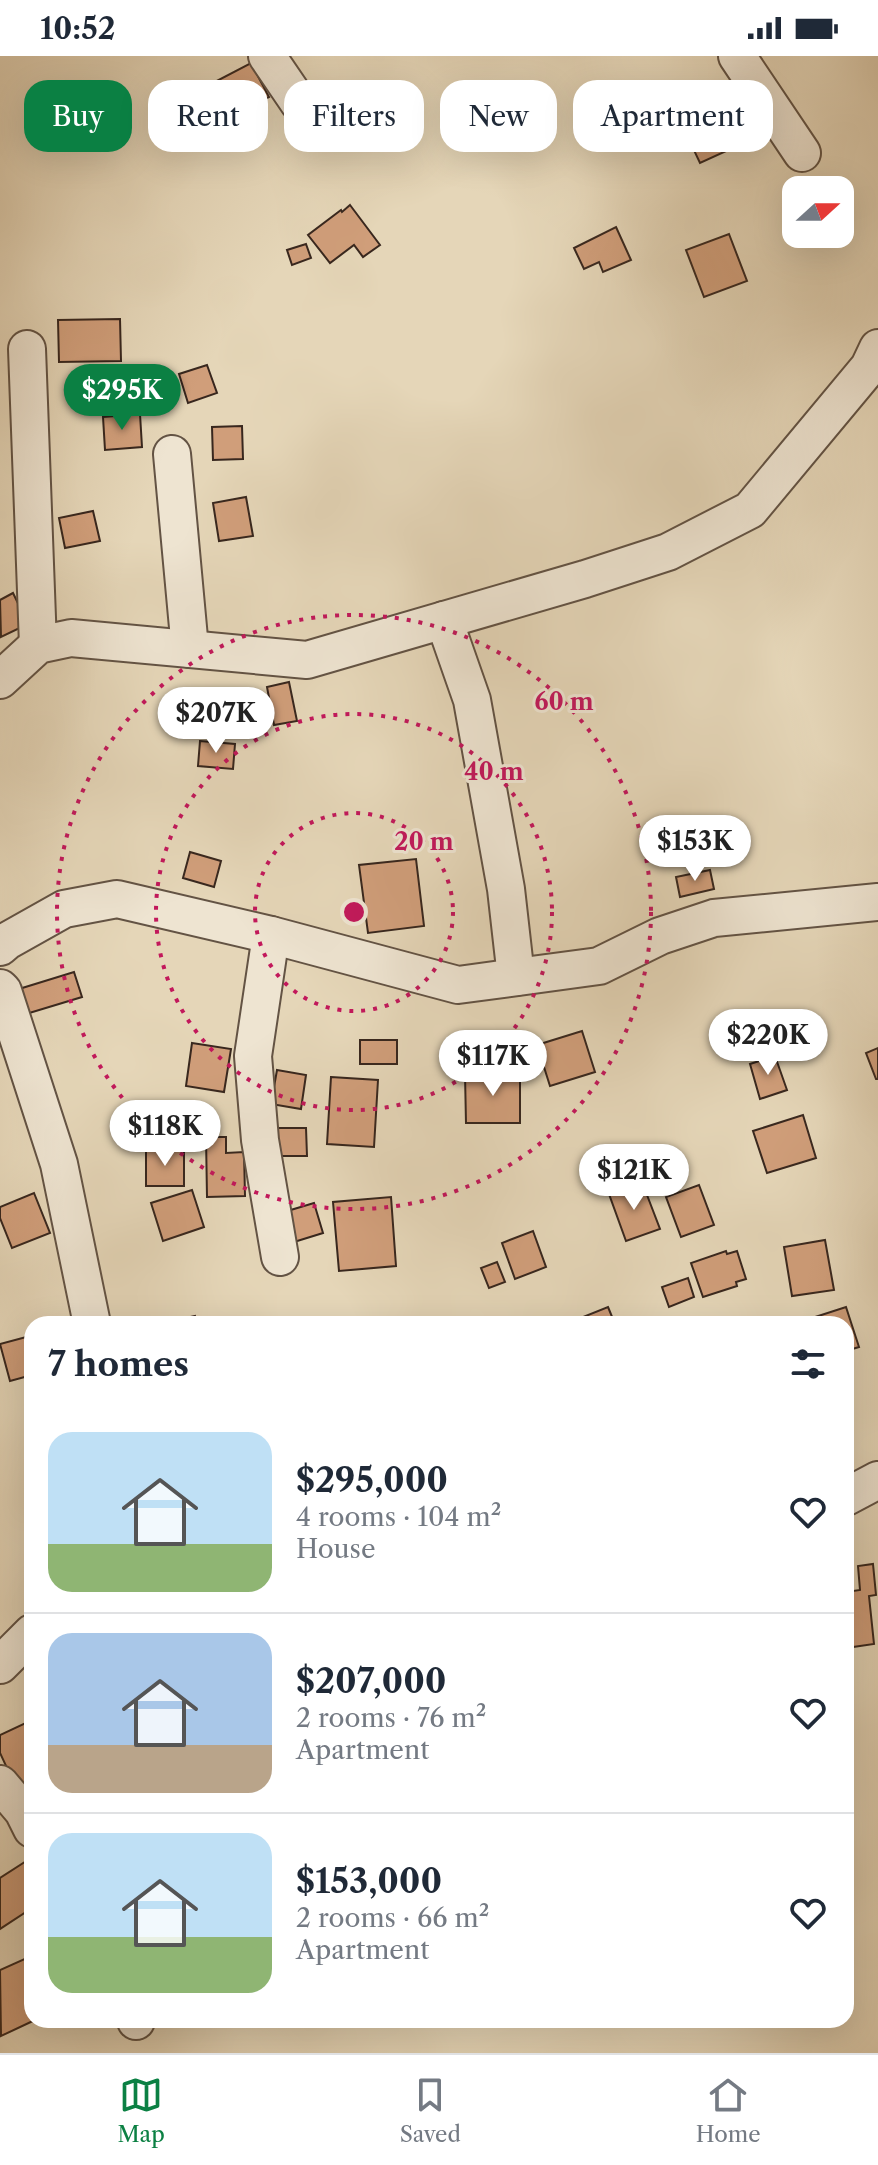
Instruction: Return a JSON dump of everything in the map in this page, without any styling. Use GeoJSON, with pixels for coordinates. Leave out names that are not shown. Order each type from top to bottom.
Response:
{"type":"FeatureCollection","features":[{"type":"Feature","properties":{"kind":"street"},"geometry":{"type":"LineString","coordinates":[[267,56],[284,81]]}},
{"type":"Feature","properties":{"kind":"street"},"geometry":{"type":"LineString","coordinates":[[737,56],[802,153]]}},
{"type":"Feature","properties":{"kind":"street"},"geometry":{"type":"LineString","coordinates":[[0,680],[38,645],[71,638],[307,660],[668,552],[750,510],[869,367],[878,348]]}},
{"type":"Feature","properties":{"kind":"street"},"geometry":{"type":"LineString","coordinates":[[27,349],[38,645]]}},
{"type":"Feature","properties":{"kind":"street"},"geometry":{"type":"LineString","coordinates":[[172,454],[190,649]]}},
{"type":"Feature","properties":{"kind":"street"},"geometry":{"type":"LineString","coordinates":[[444,620],[472,700],[506,889],[516,977]]}},
{"type":"Feature","properties":{"kind":"street"},"geometry":{"type":"LineString","coordinates":[[0,947],[64,909],[117,899],[271,935],[458,985],[599,966],[660,936],[714,918],[878,902]]}},
{"type":"Feature","properties":{"kind":"street"},"geometry":{"type":"LineString","coordinates":[[271,935],[253,1056],[260,1140],[280,1257]]}},
{"type":"Feature","properties":{"kind":"street"},"geometry":{"type":"LineString","coordinates":[[0,988],[59,1164],[90,1316]]}},
{"type":"Feature","properties":{"kind":"street"},"geometry":{"type":"LineString","coordinates":[[854,1493],[878,1480]]}},
{"type":"Feature","properties":{"kind":"street"},"geometry":{"type":"LineString","coordinates":[[0,1665],[24,1641]]}},
{"type":"Feature","properties":{"kind":"street"},"geometry":{"type":"LineString","coordinates":[[0,1784],[24,1813]]}},
{"type":"Feature","properties":{"kind":"building"},"geometry":{"type":"Polygon","coordinates":[[[251,63],[260,80],[218,80],[251,63]]]}},
{"type":"Feature","properties":{"kind":"building"},"geometry":{"type":"Polygon","coordinates":[[[695,152],[724,152],[700,163],[695,152]]]}},
{"type":"Feature","properties":{"kind":"building"},"geometry":{"type":"Polygon","coordinates":[[[350,205],[380,245],[363,257],[354,245],[330,263],[308,235],[350,205]]]}},
{"type":"Feature","properties":{"kind":"building"},"geometry":{"type":"Polygon","coordinates":[[[616,227],[631,260],[603,272],[599,262],[584,269],[574,248],[616,227]]]}},
{"type":"Feature","properties":{"kind":"building"},"geometry":{"type":"Polygon","coordinates":[[[729,234],[747,281],[704,297],[686,250],[729,234]]]}},
{"type":"Feature","properties":{"kind":"building"},"geometry":{"type":"Polygon","coordinates":[[[306,244],[311,258],[292,265],[287,250],[306,244]]]}},
{"type":"Feature","properties":{"kind":"building"},"geometry":{"type":"Polygon","coordinates":[[[120,319],[121,361],[59,362],[58,320],[120,319]]]}},
{"type":"Feature","properties":{"kind":"building"},"geometry":{"type":"Polygon","coordinates":[[[207,365],[217,393],[188,403],[179,374],[207,365]]]}},
{"type":"Feature","properties":{"kind":"building"},"geometry":{"type":"Polygon","coordinates":[[[140,414],[142,447],[105,450],[103,417],[140,414]]]}},
{"type":"Feature","properties":{"kind":"building"},"geometry":{"type":"Polygon","coordinates":[[[242,426],[243,459],[213,460],[212,427],[242,426]]]}},
{"type":"Feature","properties":{"kind":"building"},"geometry":{"type":"Polygon","coordinates":[[[246,497],[253,536],[219,541],[213,503],[246,497]]]}},
{"type":"Feature","properties":{"kind":"building"},"geometry":{"type":"Polygon","coordinates":[[[93,511],[100,541],[65,548],[59,518],[93,511]]]}},
{"type":"Feature","properties":{"kind":"building"},"geometry":{"type":"Polygon","coordinates":[[[13,593],[28,624],[1,637],[0,600],[13,593]]]}},
{"type":"Feature","properties":{"kind":"building"},"geometry":{"type":"Polygon","coordinates":[[[289,682],[297,721],[274,725],[267,687],[289,682]]]}},
{"type":"Feature","properties":{"kind":"building"},"geometry":{"type":"Polygon","coordinates":[[[200,741],[235,744],[233,769],[198,766],[200,741]]]}},
{"type":"Feature","properties":{"kind":"building"},"geometry":{"type":"Polygon","coordinates":[[[190,852],[221,861],[214,887],[183,878],[190,852]]]}},
{"type":"Feature","properties":{"kind":"building"},"geometry":{"type":"Polygon","coordinates":[[[416,859],[424,926],[368,933],[359,865],[416,859]]]}},
{"type":"Feature","properties":{"kind":"building"},"geometry":{"type":"Polygon","coordinates":[[[710,870],[714,889],[680,897],[676,877],[710,870]]]}},
{"type":"Feature","properties":{"kind":"building"},"geometry":{"type":"Polygon","coordinates":[[[74,972],[82,997],[26,1014],[19,989],[74,972]]]}},
{"type":"Feature","properties":{"kind":"building"},"geometry":{"type":"Polygon","coordinates":[[[582,1031],[595,1072],[550,1086],[537,1045],[582,1031]]]}},
{"type":"Feature","properties":{"kind":"building"},"geometry":{"type":"Polygon","coordinates":[[[505,1034],[510,1053],[477,1060],[473,1041],[505,1034]]]}},
{"type":"Feature","properties":{"kind":"building"},"geometry":{"type":"Polygon","coordinates":[[[360,1040],[397,1040],[397,1064],[360,1064],[360,1040]]]}},
{"type":"Feature","properties":{"kind":"building"},"geometry":{"type":"Polygon","coordinates":[[[192,1043],[231,1049],[224,1092],[186,1086],[192,1043]]]}},
{"type":"Feature","properties":{"kind":"building"},"geometry":{"type":"Polygon","coordinates":[[[878,1048],[878,1079],[876,1079],[866,1053],[878,1048]]]}},
{"type":"Feature","properties":{"kind":"building"},"geometry":{"type":"Polygon","coordinates":[[[775,1056],[787,1090],[760,1099],[750,1064],[775,1056]]]}},
{"type":"Feature","properties":{"kind":"building"},"geometry":{"type":"Polygon","coordinates":[[[277,1070],[306,1075],[301,1109],[271,1104],[277,1070]]]}},
{"type":"Feature","properties":{"kind":"building"},"geometry":{"type":"Polygon","coordinates":[[[465,1074],[520,1074],[520,1123],[466,1123],[465,1074]]]}},
{"type":"Feature","properties":{"kind":"building"},"geometry":{"type":"Polygon","coordinates":[[[331,1077],[378,1080],[374,1147],[327,1144],[331,1077]]]}},
{"type":"Feature","properties":{"kind":"building"},"geometry":{"type":"Polygon","coordinates":[[[803,1115],[816,1158],[767,1173],[753,1131],[803,1115]]]}},
{"type":"Feature","properties":{"kind":"building"},"geometry":{"type":"Polygon","coordinates":[[[274,1128],[306,1128],[307,1156],[274,1156],[274,1128]]]}},
{"type":"Feature","properties":{"kind":"building"},"geometry":{"type":"Polygon","coordinates":[[[206,1137],[226,1137],[226,1153],[244,1152],[245,1196],[207,1197],[206,1137]]]}},
{"type":"Feature","properties":{"kind":"building"},"geometry":{"type":"Polygon","coordinates":[[[146,1149],[184,1150],[184,1186],[146,1186],[146,1149]]]}},
{"type":"Feature","properties":{"kind":"building"},"geometry":{"type":"Polygon","coordinates":[[[642,1182],[660,1229],[626,1241],[609,1194],[642,1182]]]}},
{"type":"Feature","properties":{"kind":"building"},"geometry":{"type":"Polygon","coordinates":[[[699,1185],[714,1225],[681,1237],[666,1197],[699,1185]]]}},
{"type":"Feature","properties":{"kind":"building"},"geometry":{"type":"Polygon","coordinates":[[[192,1190],[204,1227],[163,1241],[151,1203],[192,1190]]]}},
{"type":"Feature","properties":{"kind":"building"},"geometry":{"type":"Polygon","coordinates":[[[34,1193],[50,1233],[12,1248],[0,1218],[0,1207],[34,1193]]]}},
{"type":"Feature","properties":{"kind":"building"},"geometry":{"type":"Polygon","coordinates":[[[391,1197],[396,1266],[339,1271],[333,1202],[391,1197]]]}},
{"type":"Feature","properties":{"kind":"building"},"geometry":{"type":"Polygon","coordinates":[[[314,1203],[323,1233],[294,1242],[284,1212],[314,1203]]]}},
{"type":"Feature","properties":{"kind":"building"},"geometry":{"type":"Polygon","coordinates":[[[533,1231],[546,1267],[515,1279],[502,1243],[533,1231]]]}},
{"type":"Feature","properties":{"kind":"building"},"geometry":{"type":"Polygon","coordinates":[[[825,1240],[834,1290],[792,1296],[784,1247],[825,1240]]]}},
{"type":"Feature","properties":{"kind":"building"},"geometry":{"type":"Polygon","coordinates":[[[726,1251],[727,1254],[737,1251],[746,1279],[736,1282],[737,1286],[703,1297],[691,1263],[726,1251]]]}},
{"type":"Feature","properties":{"kind":"building"},"geometry":{"type":"Polygon","coordinates":[[[497,1262],[505,1282],[489,1288],[481,1268],[497,1262]]]}},
{"type":"Feature","properties":{"kind":"building"},"geometry":{"type":"Polygon","coordinates":[[[688,1278],[694,1297],[669,1307],[662,1287],[688,1278]]]}},
{"type":"Feature","properties":{"kind":"building"},"geometry":{"type":"Polygon","coordinates":[[[608,1307],[612,1316],[586,1316],[608,1307]]]}},
{"type":"Feature","properties":{"kind":"building"},"geometry":{"type":"Polygon","coordinates":[[[846,1307],[849,1316],[818,1316],[846,1307]]]}},
{"type":"Feature","properties":{"kind":"building"},"geometry":{"type":"Polygon","coordinates":[[[854,1332],[859,1347],[854,1349],[854,1332]]]}},
{"type":"Feature","properties":{"kind":"building"},"geometry":{"type":"Polygon","coordinates":[[[24,1338],[24,1377],[10,1381],[0,1344],[24,1338]]]}},
{"type":"Feature","properties":{"kind":"building"},"geometry":{"type":"Polygon","coordinates":[[[873,1564],[876,1595],[869,1596],[874,1644],[854,1647],[854,1591],[860,1590],[858,1566],[873,1564]]]}},
{"type":"Feature","properties":{"kind":"building"},"geometry":{"type":"Polygon","coordinates":[[[24,1724],[24,1805],[0,1753],[0,1735],[24,1724]]]}},
{"type":"Feature","properties":{"kind":"building"},"geometry":{"type":"Polygon","coordinates":[[[24,1863],[24,1913],[0,1929],[0,1878],[24,1863]]]}},
{"type":"Feature","properties":{"kind":"building"},"geometry":{"type":"Polygon","coordinates":[[[24,1959],[24,2025],[1,2036],[0,1970],[24,1959]]]}}]}
